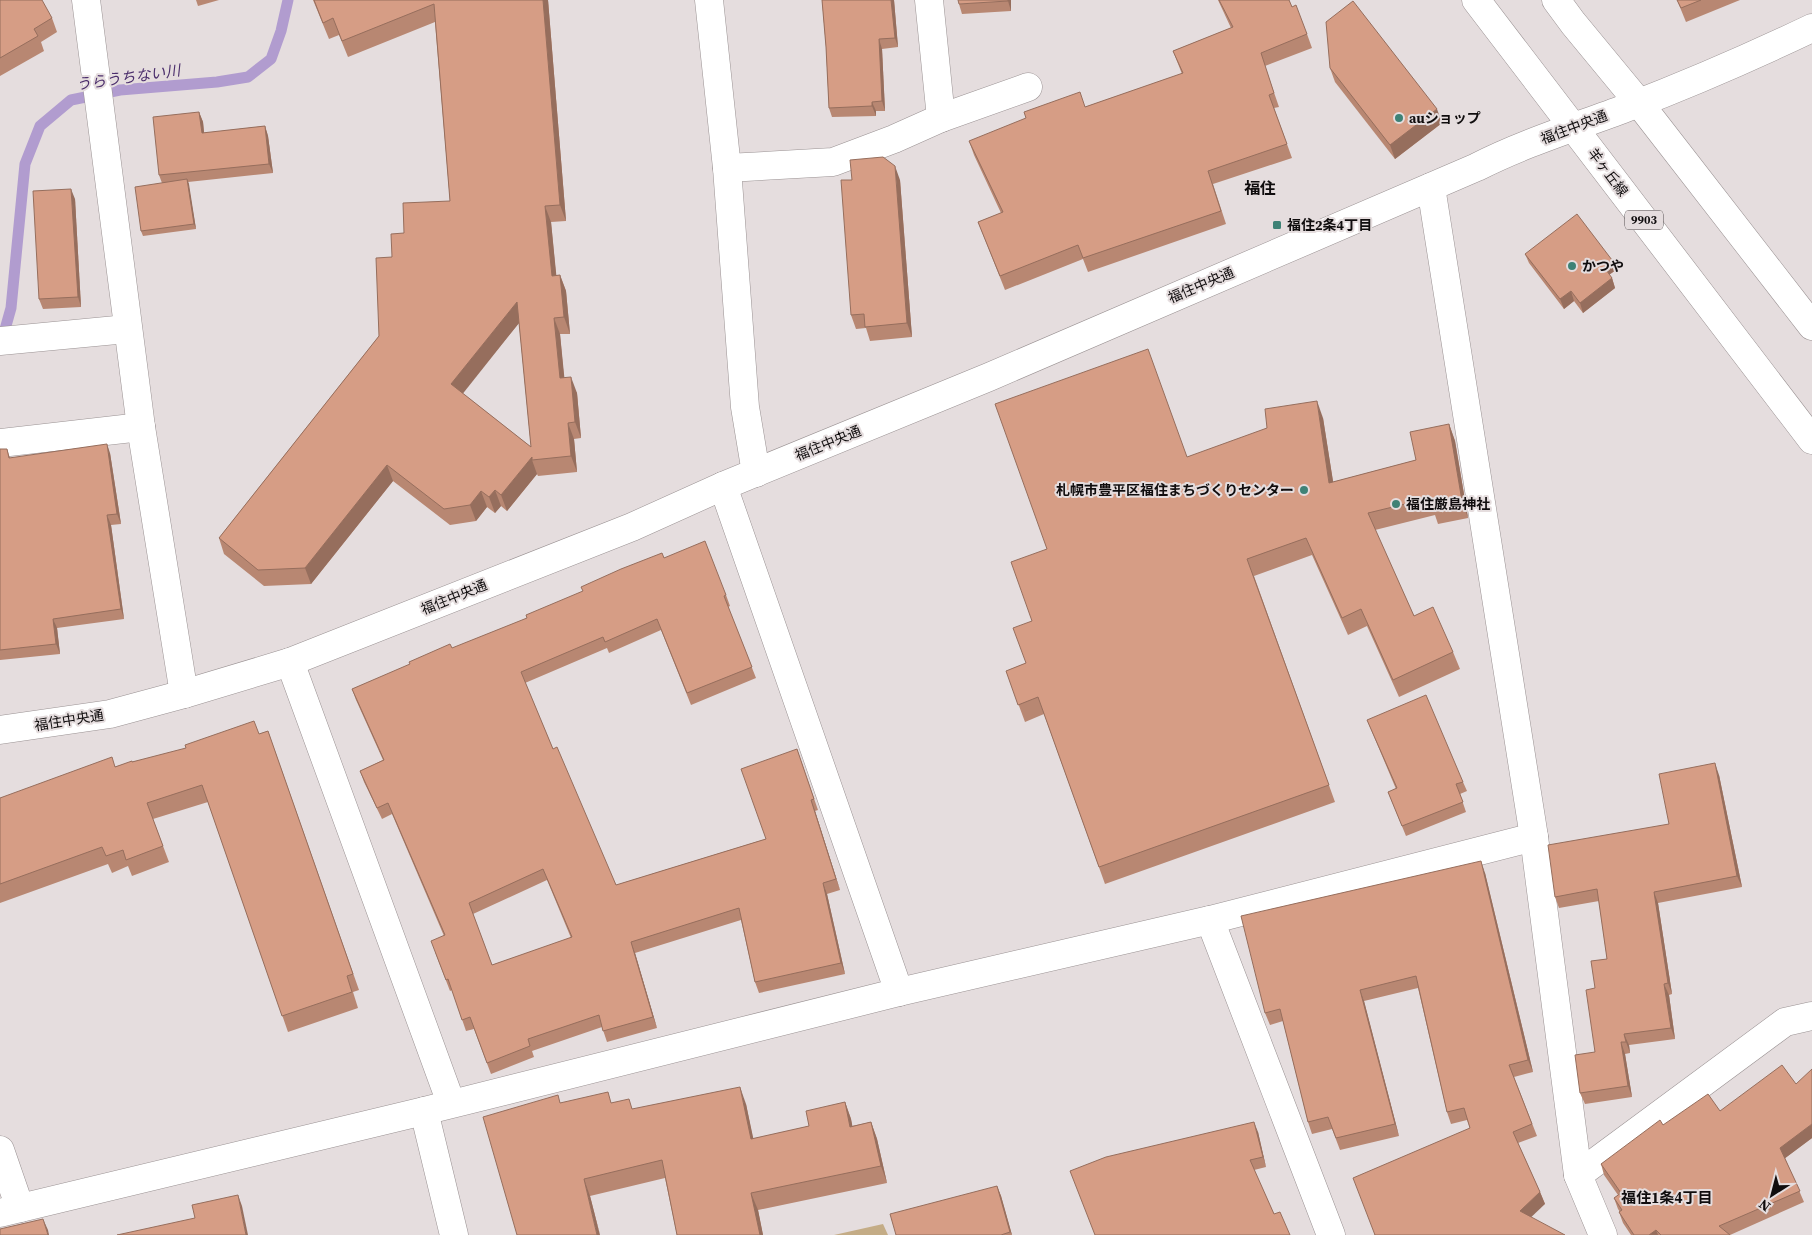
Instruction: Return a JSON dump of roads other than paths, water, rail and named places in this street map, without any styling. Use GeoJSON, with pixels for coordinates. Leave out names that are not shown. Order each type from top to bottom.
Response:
{"type":"FeatureCollection","features":[{"type":"Feature","properties":{"kind":"street"},"geometry":{"type":"LineString","coordinates":[[86,0],[127,329],[184,694]]}},
{"type":"Feature","properties":{"kind":"street"},"geometry":{"type":"LineString","coordinates":[[709,0],[727,168],[746,407],[756,473]]}},
{"type":"Feature","properties":{"kind":"street"},"geometry":{"type":"LineString","coordinates":[[929,0],[941,118]]}},
{"type":"Feature","properties":{"kind":"street","name":"羊ヶ丘線"},"geometry":{"type":"LineString","coordinates":[[1476,0],[1812,440]]}},
{"type":"Feature","properties":{"kind":"street"},"geometry":{"type":"LineString","coordinates":[[1556,0],[1573,24],[1639,103],[1812,326]]}},
{"type":"Feature","properties":{"kind":"street","name":"福住中央通"},"geometry":{"type":"LineString","coordinates":[[0,730],[110,714],[290,662],[632,526],[723,486],[988,377],[1431,187],[1502,154],[1639,103],[1738,63],[1812,28]]}},
{"type":"Feature","properties":{"kind":"street"},"geometry":{"type":"LineString","coordinates":[[727,168],[833,162],[894,139],[941,118],[1028,87]]}},
{"type":"Feature","properties":{"kind":"street"},"geometry":{"type":"LineString","coordinates":[[1431,187],[1534,837],[1578,1175],[1603,1235]]}},
{"type":"Feature","properties":{"kind":"street"},"geometry":{"type":"LineString","coordinates":[[0,341],[127,329]]}},
{"type":"Feature","properties":{"kind":"street"},"geometry":{"type":"LineString","coordinates":[[0,443],[141,428]]}},
{"type":"Feature","properties":{"kind":"street"},"geometry":{"type":"LineString","coordinates":[[723,486],[899,992]]}},
{"type":"Feature","properties":{"kind":"street"},"geometry":{"type":"LineString","coordinates":[[290,662],[451,1104]]}},
{"type":"Feature","properties":{"kind":"street"},"geometry":{"type":"LineString","coordinates":[[0,1150],[10,1211],[424,1111],[899,992],[1210,920],[1534,837]]}},
{"type":"Feature","properties":{"kind":"street"},"geometry":{"type":"LineString","coordinates":[[1210,920],[1331,1235]]}},
{"type":"Feature","properties":{"kind":"street"},"geometry":{"type":"LineString","coordinates":[[1578,1175],[1785,1022],[1812,1016]]}},
{"type":"Feature","properties":{"kind":"street"},"geometry":{"type":"LineString","coordinates":[[424,1111],[454,1235]]}},
{"type":"Feature","properties":{"kind":"waterway","name":"うらうちない川"},"geometry":{"type":"LineString","coordinates":[[2,340],[11,308],[25,164],[40,126],[71,100],[120,90],[217,82],[248,77],[271,59],[281,31],[288,0]]}},
{"type":"Feature","properties":{"kind":"place","name":"auショップ"},"geometry":{"type":"Point","coordinates":[1399,118]}},
{"type":"Feature","properties":{"kind":"place","name":"福住2条4丁目"},"geometry":{"type":"Point","coordinates":[1277,225]}},
{"type":"Feature","properties":{"kind":"place","name":"かつや"},"geometry":{"type":"Point","coordinates":[1572,266]}},
{"type":"Feature","properties":{"kind":"place","name":"札幌市豊平区福住まちづくりセンター"},"geometry":{"type":"Point","coordinates":[1304,490]}},
{"type":"Feature","properties":{"kind":"place","name":"福住厳島神社"},"geometry":{"type":"Point","coordinates":[1396,504]}},
{"type":"Feature","properties":{"kind":"district","name":"福住"},"geometry":{"type":"Point","coordinates":[1260,188]}},
{"type":"Feature","properties":{"kind":"district","name":"福住1条4丁目"},"geometry":{"type":"Point","coordinates":[1667,1197]}}]}
